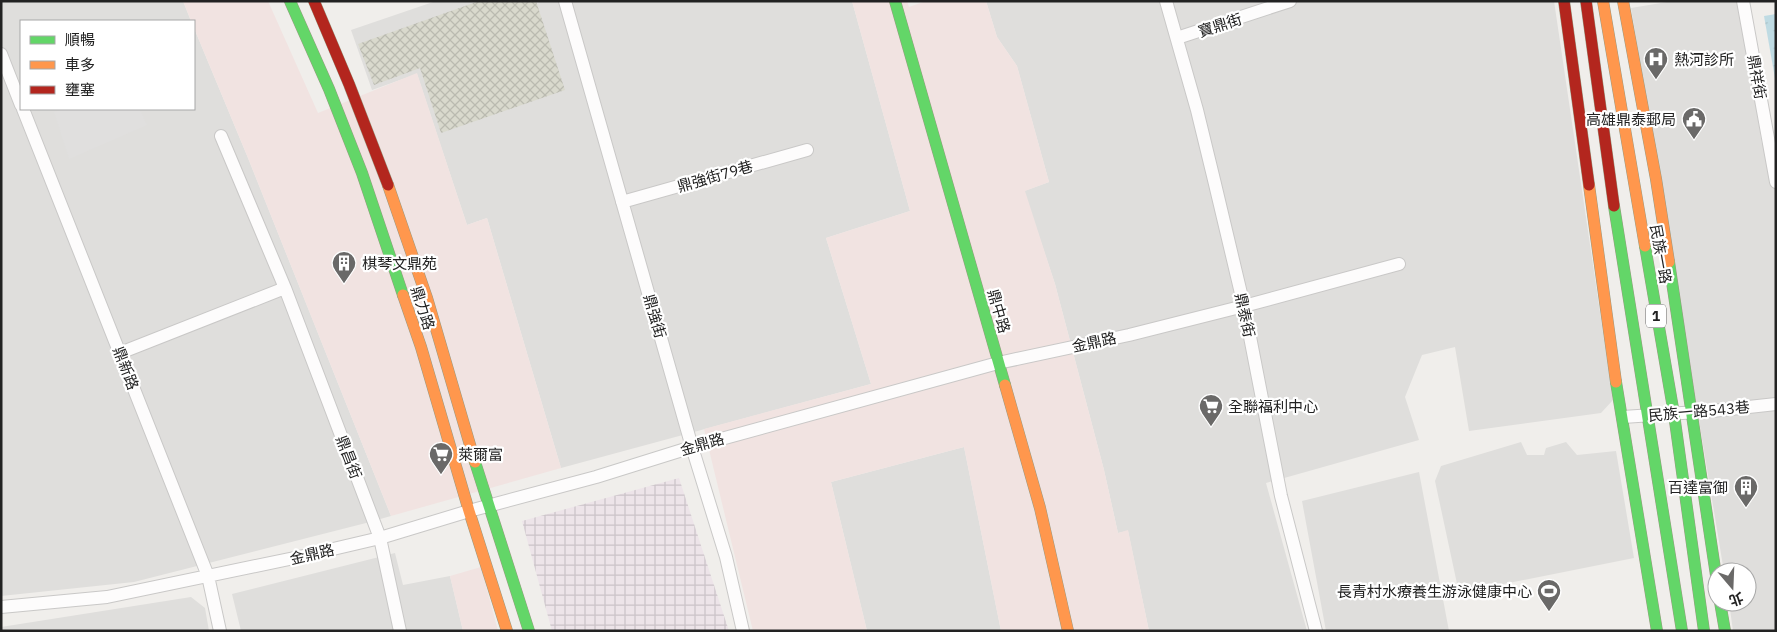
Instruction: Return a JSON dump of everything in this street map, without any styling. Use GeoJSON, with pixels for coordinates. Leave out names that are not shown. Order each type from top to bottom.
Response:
{"type":"FeatureCollection","features":[{"type":"Feature","properties":{"kind":"main road","name":"鼎力路"},"geometry":{"type":"LineString","coordinates":[[290,1],[362,173],[421,347],[469,511],[507,631]]}},
{"type":"Feature","properties":{"kind":"main road","name":"鼎力路"},"geometry":{"type":"LineString","coordinates":[[314,1],[356,100],[400,219],[440,341],[489,506],[529,631]]}},
{"type":"Feature","properties":{"kind":"main road","name":"鼎中路"},"geometry":{"type":"LineString","coordinates":[[895,1],[1040,508],[1068,631]]}},
{"type":"Feature","properties":{"kind":"main road"},"geometry":{"type":"LineString","coordinates":[[1564,1],[1612,352],[1657,631]]}},
{"type":"Feature","properties":{"kind":"main road","name":"1"},"geometry":{"type":"LineString","coordinates":[[1586,1],[1611,186],[1682,631]]}},
{"type":"Feature","properties":{"kind":"main road","name":"民族一路"},"geometry":{"type":"LineString","coordinates":[[1624,1],[1656,179],[1714,562]]}},
{"type":"Feature","properties":{"kind":"main road","name":"民族一路"},"geometry":{"type":"LineString","coordinates":[[1606,2],[1674,414],[1704,631]]}},
{"type":"Feature","properties":{"kind":"main road"},"geometry":{"type":"LineString","coordinates":[[1722,612],[1725,631]]}},
{"type":"Feature","properties":{"kind":"street","name":"鼎強街"},"geometry":{"type":"LineString","coordinates":[[565,1],[692,446],[726,557],[743,631]]}},
{"type":"Feature","properties":{"kind":"street","name":"鼎泰街"},"geometry":{"type":"LineString","coordinates":[[1166,1],[1197,110],[1244,306],[1281,496],[1316,631]]}},
{"type":"Feature","properties":{"kind":"street","name":"寶鼎街"},"geometry":{"type":"LineString","coordinates":[[1177,38],[1290,1]]}},
{"type":"Feature","properties":{"kind":"street","name":"鼎祥街"},"geometry":{"type":"LineString","coordinates":[[1743,1],[1776,182]]}},
{"type":"Feature","properties":{"kind":"street"},"geometry":{"type":"LineString","coordinates":[[1,54],[20,102]]}},
{"type":"Feature","properties":{"kind":"street","name":"鼎新路"},"geometry":{"type":"LineString","coordinates":[[23,110],[208,576],[220,631]]}},
{"type":"Feature","properties":{"kind":"street","name":"鼎昌街"},"geometry":{"type":"LineString","coordinates":[[221,136],[285,288],[380,538],[400,631]]}},
{"type":"Feature","properties":{"kind":"street","name":"鼎強街79巷"},"geometry":{"type":"LineString","coordinates":[[622,202],[807,150]]}},
{"type":"Feature","properties":{"kind":"street","name":"金鼎路"},"geometry":{"type":"LineString","coordinates":[[1,607],[108,597],[380,538],[469,511],[596,477],[692,446],[998,363],[1244,306],[1399,264]]}},
{"type":"Feature","properties":{"kind":"street"},"geometry":{"type":"LineString","coordinates":[[120,353],[285,288]]}},
{"type":"Feature","properties":{"kind":"street","name":"民族一路543巷"},"geometry":{"type":"LineString","coordinates":[[1623,417],[1692,413],[1776,404]]}},
{"type":"Feature","properties":{"kind":"shaded area"},"geometry":{"type":"Polygon","coordinates":[[[1,1],[183,1],[191,20],[20,20],[20,110],[195,110],[195,30],[391,516],[134,582],[1,596],[1,1]]]}},
{"type":"Feature","properties":{"kind":"shaded area"},"geometry":{"type":"Polygon","coordinates":[[[183,1],[268,1],[318,113],[417,73],[467,225],[487,218],[561,468],[391,516],[195,30],[195,20],[191,20],[183,1]]]}},
{"type":"Feature","properties":{"kind":"shaded area"},"geometry":{"type":"Polygon","coordinates":[[[436,1],[852,1],[910,211],[826,238],[871,384],[561,468],[487,218],[467,225],[417,74],[372,90],[351,30],[436,1]]]}},
{"type":"Feature","properties":{"kind":"shaded area"},"geometry":{"type":"Polygon","coordinates":[[[479,1],[536,1],[565,90],[441,133],[420,68],[374,85],[358,44],[479,1]]]}},
{"type":"Feature","properties":{"kind":"shaded area"},"geometry":{"type":"Polygon","coordinates":[[[852,1],[907,1],[909,7],[926,1],[986,1],[997,37],[1017,66],[1049,182],[1025,191],[1055,284],[1104,470],[1118,533],[1128,530],[1149,631],[1001,631],[964,447],[831,482],[867,631],[753,631],[704,429],[871,384],[826,238],[910,211],[852,1]]]}},
{"type":"Feature","properties":{"kind":"shaded area"},"geometry":{"type":"Polygon","coordinates":[[[986,1],[1554,1],[1613,400],[1601,413],[1469,431],[1455,347],[1422,355],[1405,397],[1419,440],[1266,483],[1307,631],[1149,631],[1128,531],[1118,533],[1104,470],[1055,284],[1024,191],[1049,182],[1017,66],[997,37],[986,1]]]}},
{"type":"Feature","properties":{"kind":"shaded area"},"geometry":{"type":"Polygon","coordinates":[[[1673,1],[1738,1],[1762,144],[1776,142],[1776,631],[1733,631],[1730,612],[1757,612],[1757,562],[1722,562],[1631,8],[1673,1]]]}},
{"type":"Feature","properties":{"kind":"shaded area"},"geometry":{"type":"Polygon","coordinates":[[[59,110],[140,110],[147,125],[69,159],[54,112],[59,110]]]}},
{"type":"Feature","properties":{"kind":"shaded area"},"geometry":{"type":"Polygon","coordinates":[[[1521,442],[1527,455],[1544,455],[1546,448],[1566,442],[1577,455],[1616,451],[1634,558],[1459,593],[1435,481],[1441,466],[1521,442]]]}},
{"type":"Feature","properties":{"kind":"shaded area"},"geometry":{"type":"Polygon","coordinates":[[[964,447],[1001,631],[867,631],[831,482],[964,447]]]}},
{"type":"Feature","properties":{"kind":"shaded area"},"geometry":{"type":"Polygon","coordinates":[[[1419,472],[1449,631],[1326,631],[1302,501],[1419,472]]]}},
{"type":"Feature","properties":{"kind":"shaded area"},"geometry":{"type":"Polygon","coordinates":[[[679,478],[729,631],[552,631],[522,521],[679,478]]]}},
{"type":"Feature","properties":{"kind":"shaded area"},"geometry":{"type":"Polygon","coordinates":[[[395,553],[403,585],[450,576],[463,631],[241,631],[232,594],[395,553]]]}},
{"type":"Feature","properties":{"kind":"shaded area"},"geometry":{"type":"Polygon","coordinates":[[[481,567],[498,631],[463,631],[450,576],[481,567]]]}},
{"type":"Feature","properties":{"kind":"shaded area"},"geometry":{"type":"Polygon","coordinates":[[[191,597],[205,608],[209,631],[1,631],[1,627],[191,597]]]}},
{"type":"Feature","properties":{"kind":"water"},"geometry":{"type":"Polygon","coordinates":[[[1776,14],[1776,84],[1764,16],[1776,14]]]}},
{"type":"Feature","properties":{"kind":"traffic: fast"},"geometry":{"type":"LineString","coordinates":[[290,1],[329,89],[362,173],[403,295]]}},
{"type":"Feature","properties":{"kind":"traffic: fast"},"geometry":{"type":"LineString","coordinates":[[895,1],[1005,385]]}},
{"type":"Feature","properties":{"kind":"traffic: fast"},"geometry":{"type":"LineString","coordinates":[[1614,206],[1682,631]]}},
{"type":"Feature","properties":{"kind":"traffic: fast"},"geometry":{"type":"LineString","coordinates":[[1645,246],[1674,414],[1704,631]]}},
{"type":"Feature","properties":{"kind":"traffic: fast"},"geometry":{"type":"LineString","coordinates":[[1669,262],[1714,562]]}},
{"type":"Feature","properties":{"kind":"traffic: fast"},"geometry":{"type":"LineString","coordinates":[[1616,382],[1657,631]]}},
{"type":"Feature","properties":{"kind":"traffic: fast"},"geometry":{"type":"LineString","coordinates":[[475,462],[529,631]]}},
{"type":"Feature","properties":{"kind":"traffic: fast"},"geometry":{"type":"LineString","coordinates":[[1722,612],[1725,631]]}},
{"type":"Feature","properties":{"kind":"traffic: slow"},"geometry":{"type":"LineString","coordinates":[[1603,1],[1645,246]]}},
{"type":"Feature","properties":{"kind":"traffic: slow"},"geometry":{"type":"LineString","coordinates":[[1623,1],[1656,179],[1669,262]]}},
{"type":"Feature","properties":{"kind":"traffic: slow"},"geometry":{"type":"LineString","coordinates":[[388,185],[427,298],[475,462]]}},
{"type":"Feature","properties":{"kind":"traffic: slow"},"geometry":{"type":"LineString","coordinates":[[1589,185],[1616,382]]}},
{"type":"Feature","properties":{"kind":"traffic: slow"},"geometry":{"type":"LineString","coordinates":[[403,295],[421,347],[469,511],[507,631]]}},
{"type":"Feature","properties":{"kind":"traffic: slow"},"geometry":{"type":"LineString","coordinates":[[1005,385],[1040,508],[1068,631]]}},
{"type":"Feature","properties":{"kind":"traffic: jam"},"geometry":{"type":"LineString","coordinates":[[314,1],[349,84],[388,185]]}},
{"type":"Feature","properties":{"kind":"traffic: jam"},"geometry":{"type":"LineString","coordinates":[[1564,1],[1589,185]]}},
{"type":"Feature","properties":{"kind":"traffic: jam"},"geometry":{"type":"LineString","coordinates":[[1586,1],[1614,206]]}},
{"type":"Feature","properties":{"kind":"place","name":"熱河診所"},"geometry":{"type":"Point","coordinates":[1656,80]}},
{"type":"Feature","properties":{"kind":"place","name":"高雄鼎泰郵局"},"geometry":{"type":"Point","coordinates":[1694,140]}},
{"type":"Feature","properties":{"kind":"place","name":"棋琴文鼎苑"},"geometry":{"type":"Point","coordinates":[344,284]}},
{"type":"Feature","properties":{"kind":"place","name":"全聯福利中心"},"geometry":{"type":"Point","coordinates":[1211,427]}},
{"type":"Feature","properties":{"kind":"place","name":"萊爾富"},"geometry":{"type":"Point","coordinates":[441,475]}},
{"type":"Feature","properties":{"kind":"place","name":"百達富御"},"geometry":{"type":"Point","coordinates":[1746,508]}},
{"type":"Feature","properties":{"kind":"place","name":"長青村水療養生游泳健康中心"},"geometry":{"type":"Point","coordinates":[1549,612]}}]}
